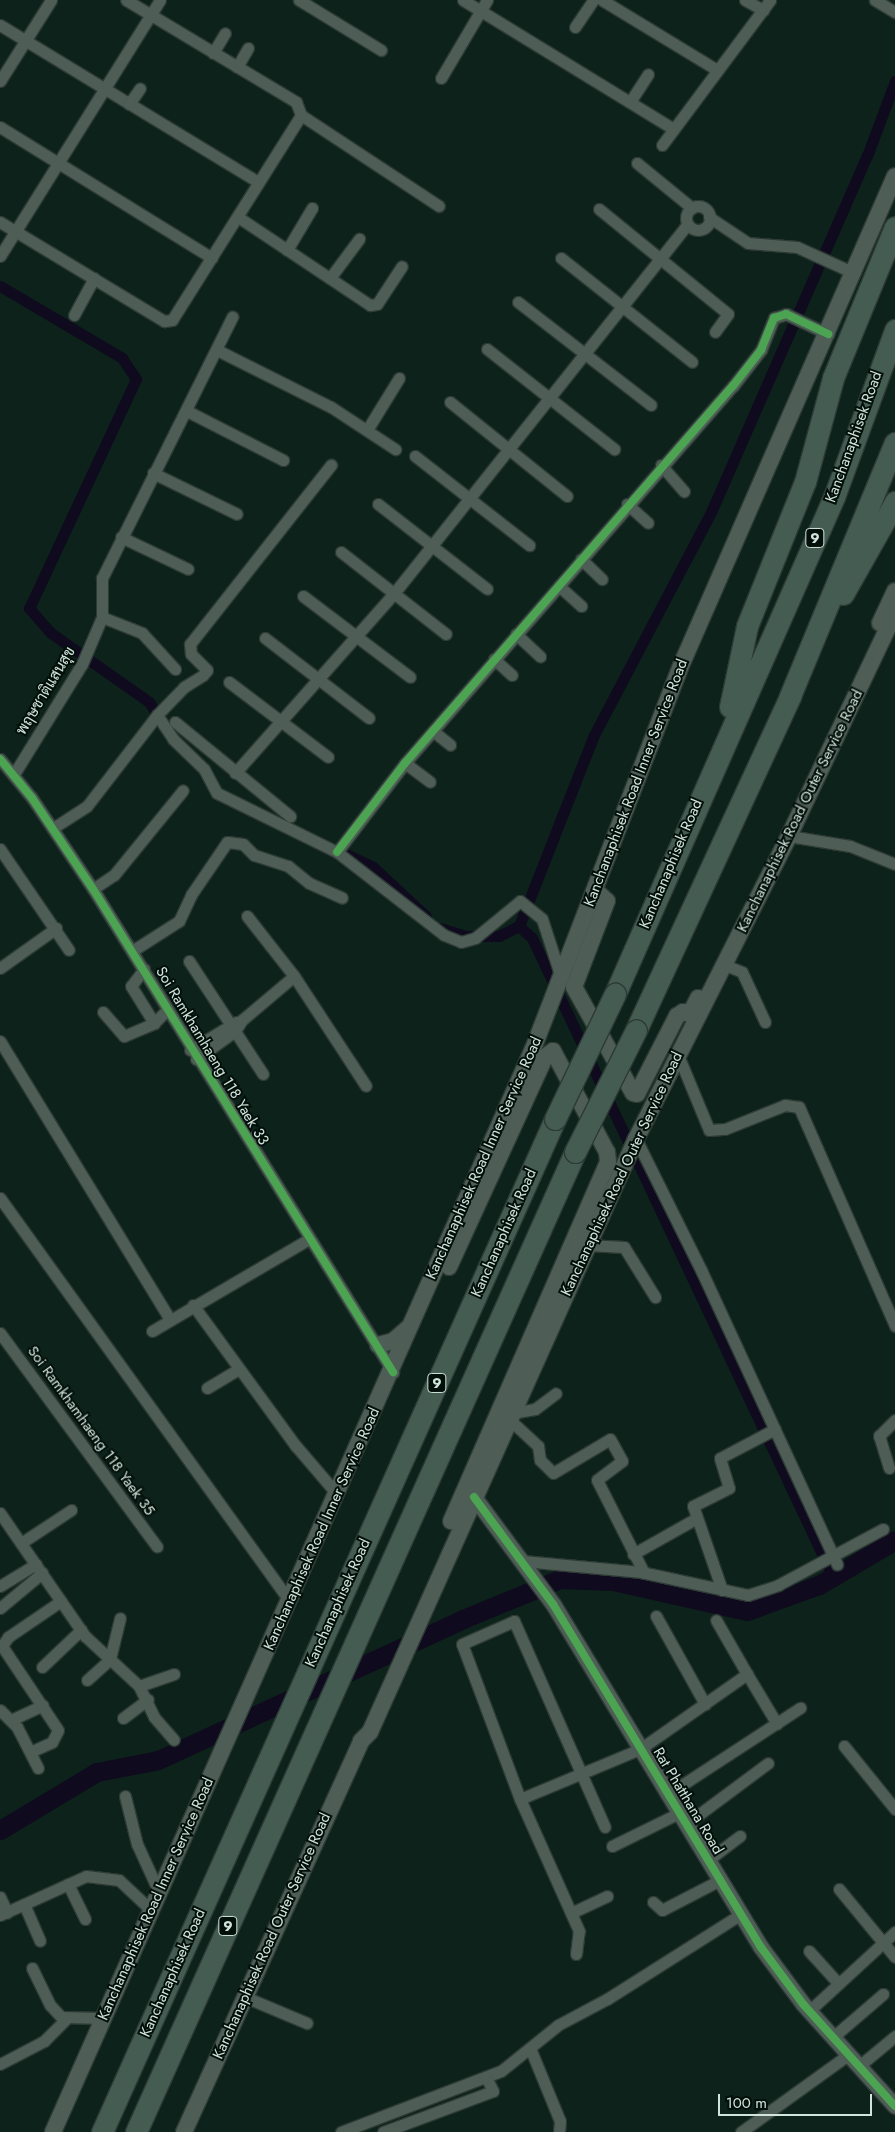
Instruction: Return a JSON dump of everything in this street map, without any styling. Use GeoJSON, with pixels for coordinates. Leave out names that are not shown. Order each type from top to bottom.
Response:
{"type":"FeatureCollection","features":[{"type":"Feature","properties":{"kind":"highway"},"geometry":{"type":"LineString","coordinates":[[723,742],[747,626],[805,482],[844,347],[895,227]]}},
{"type":"Feature","properties":{"kind":"highway","name":"Kanchanaphisek Road"},"geometry":{"type":"LineString","coordinates":[[102,2132],[555,1120],[615,994],[723,742],[834,497],[895,330]]}},
{"type":"Feature","properties":{"kind":"highway","name":"Kanchanaphisek Road"},"geometry":{"type":"LineString","coordinates":[[136,2132],[575,1152],[636,1030],[790,696],[895,443]]}},
{"type":"Feature","properties":{"kind":"highway"},"geometry":{"type":"LineString","coordinates":[[790,696],[895,502]]}},
{"type":"Feature","properties":{"kind":"main road","name":"Kanchanaphisek Road Inner Service Road"},"geometry":{"type":"LineString","coordinates":[[53,2132],[248,1690],[290,1602],[393,1372],[411,1325],[533,1049],[683,661],[828,334],[848,270],[895,176]]}},
{"type":"Feature","properties":{"kind":"main road"},"geometry":{"type":"LineString","coordinates":[[633,1136],[895,591]]}},
{"type":"Feature","properties":{"kind":"main road","name":"Kanchanaphisek Road Outer Service Road"},"geometry":{"type":"LineString","coordinates":[[184,2132],[361,1740],[360,1728],[380,1696],[425,1593],[474,1497],[588,1244],[633,1136],[725,964],[789,836],[895,613]]}},
{"type":"Feature","properties":{"kind":"main road"},"geometry":{"type":"LineString","coordinates":[[595,890],[607,901],[574,988],[633,1093],[637,1094],[677,1016],[683,1012],[690,1014]]}},
{"type":"Feature","properties":{"kind":"main road"},"geometry":{"type":"LineString","coordinates":[[393,1372],[415,1343],[544,1056],[553,1051],[608,1157],[561,1277],[425,1593]]}},
{"type":"Feature","properties":{"kind":"main road"},"geometry":{"type":"LineString","coordinates":[[561,1277],[618,1169]]}},
{"type":"Feature","properties":{"kind":"main road"},"geometry":{"type":"LineString","coordinates":[[378,1345],[393,1341],[411,1325]]}},
{"type":"Feature","properties":{"kind":"street"},"geometry":{"type":"LineString","coordinates":[[0,81],[51,0]]}},
{"type":"Feature","properties":{"kind":"street"},"geometry":{"type":"LineString","coordinates":[[126,0],[296,102],[301,115],[440,206]]}},
{"type":"Feature","properties":{"kind":"street"},"geometry":{"type":"LineString","coordinates":[[0,256],[56,163],[160,0]]}},
{"type":"Feature","properties":{"kind":"street"},"geometry":{"type":"LineString","coordinates":[[299,0],[381,50]]}},
{"type":"Feature","properties":{"kind":"street"},"geometry":{"type":"LineString","coordinates":[[463,0],[484,5],[672,128]]}},
{"type":"Feature","properties":{"kind":"street"},"geometry":{"type":"LineString","coordinates":[[575,27],[593,0]]}},
{"type":"Feature","properties":{"kind":"street"},"geometry":{"type":"LineString","coordinates":[[602,0],[717,70]]}},
{"type":"Feature","properties":{"kind":"street"},"geometry":{"type":"LineString","coordinates":[[746,0],[763,10]]}},
{"type":"Feature","properties":{"kind":"street"},"geometry":{"type":"LineString","coordinates":[[662,145],[672,128],[770,0]]}},
{"type":"Feature","properties":{"kind":"street"},"geometry":{"type":"LineString","coordinates":[[875,0],[895,12]]}},
{"type":"Feature","properties":{"kind":"street"},"geometry":{"type":"LineString","coordinates":[[441,78],[484,5]]}},
{"type":"Feature","properties":{"kind":"street"},"geometry":{"type":"LineString","coordinates":[[0,26],[257,181]]}},
{"type":"Feature","properties":{"kind":"street"},"geometry":{"type":"LineString","coordinates":[[213,53],[225,33]]}},
{"type":"Feature","properties":{"kind":"street"},"geometry":{"type":"LineString","coordinates":[[237,67],[248,48]]}},
{"type":"Feature","properties":{"kind":"street"},"geometry":{"type":"LineString","coordinates":[[630,102],[648,74]]}},
{"type":"Feature","properties":{"kind":"street"},"geometry":{"type":"LineString","coordinates":[[129,104],[140,88]]}},
{"type":"Feature","properties":{"kind":"street"},"geometry":{"type":"LineString","coordinates":[[0,222],[164,321],[172,320],[238,217],[257,181],[301,115]]}},
{"type":"Feature","properties":{"kind":"street"},"geometry":{"type":"LineString","coordinates":[[0,127],[212,258]]}},
{"type":"Feature","properties":{"kind":"street"},"geometry":{"type":"LineString","coordinates":[[636,163],[692,208],[703,208],[710,217],[748,243],[801,248],[848,270]]}},
{"type":"Feature","properties":{"kind":"street"},"geometry":{"type":"LineString","coordinates":[[287,250],[312,208]]}},
{"type":"Feature","properties":{"kind":"street"},"geometry":{"type":"LineString","coordinates":[[688,224],[686,217],[692,208]]}},
{"type":"Feature","properties":{"kind":"street"},"geometry":{"type":"LineString","coordinates":[[599,209],[728,314],[715,332]]}},
{"type":"Feature","properties":{"kind":"street"},"geometry":{"type":"LineString","coordinates":[[238,217],[374,305],[402,266]]}},
{"type":"Feature","properties":{"kind":"street"},"geometry":{"type":"LineString","coordinates":[[688,224],[701,229],[710,217]]}},
{"type":"Feature","properties":{"kind":"street"},"geometry":{"type":"LineString","coordinates":[[235,773],[394,592],[688,224]]}},
{"type":"Feature","properties":{"kind":"street"},"geometry":{"type":"LineString","coordinates":[[330,278],[359,239]]}},
{"type":"Feature","properties":{"kind":"street"},"geometry":{"type":"LineString","coordinates":[[562,258],[692,362]]}},
{"type":"Feature","properties":{"kind":"street"},"geometry":{"type":"LineString","coordinates":[[74,315],[94,278]]}},
{"type":"Feature","properties":{"kind":"street"},"geometry":{"type":"LineString","coordinates":[[518,302],[651,405]]}},
{"type":"Feature","properties":{"kind":"street"},"geometry":{"type":"LineString","coordinates":[[336,852],[405,763],[761,350],[774,318],[786,314],[828,334]]}},
{"type":"Feature","properties":{"kind":"street","name":"พฤษชาติแสนสุข"},"geometry":{"type":"LineString","coordinates":[[14,774],[82,664],[102,617],[102,578],[232,318]]}},
{"type":"Feature","properties":{"kind":"street"},"geometry":{"type":"LineString","coordinates":[[487,349],[614,449]]}},
{"type":"Feature","properties":{"kind":"street"},"geometry":{"type":"LineString","coordinates":[[217,350],[331,407],[395,449]]}},
{"type":"Feature","properties":{"kind":"street"},"geometry":{"type":"LineString","coordinates":[[367,430],[399,378]]}},
{"type":"Feature","properties":{"kind":"street"},"geometry":{"type":"LineString","coordinates":[[450,402],[568,496]]}},
{"type":"Feature","properties":{"kind":"street"},"geometry":{"type":"LineString","coordinates":[[187,411],[283,460]]}},
{"type":"Feature","properties":{"kind":"street"},"geometry":{"type":"LineString","coordinates":[[415,456],[529,545]]}},
{"type":"Feature","properties":{"kind":"street"},"geometry":{"type":"LineString","coordinates":[[53,828],[87,806],[156,715],[174,697],[207,670],[191,654],[190,644],[331,465]]}},
{"type":"Feature","properties":{"kind":"street"},"geometry":{"type":"LineString","coordinates":[[661,465],[684,491]]}},
{"type":"Feature","properties":{"kind":"street"},"geometry":{"type":"LineString","coordinates":[[153,473],[237,514]]}},
{"type":"Feature","properties":{"kind":"street"},"geometry":{"type":"LineString","coordinates":[[378,504],[487,590]]}},
{"type":"Feature","properties":{"kind":"street"},"geometry":{"type":"LineString","coordinates":[[628,504],[648,523]]}},
{"type":"Feature","properties":{"kind":"street"},"geometry":{"type":"LineString","coordinates":[[121,537],[188,569]]}},
{"type":"Feature","properties":{"kind":"street"},"geometry":{"type":"LineString","coordinates":[[341,552],[446,634]]}},
{"type":"Feature","properties":{"kind":"street"},"geometry":{"type":"LineString","coordinates":[[581,560],[602,579]]}},
{"type":"Feature","properties":{"kind":"street"},"geometry":{"type":"LineString","coordinates":[[559,586],[580,606]]}},
{"type":"Feature","properties":{"kind":"street"},"geometry":{"type":"LineString","coordinates":[[303,596],[357,634],[410,677]]}},
{"type":"Feature","properties":{"kind":"street"},"geometry":{"type":"LineString","coordinates":[[102,617],[142,633],[175,669]]}},
{"type":"Feature","properties":{"kind":"street"},"geometry":{"type":"LineString","coordinates":[[516,634],[540,656]]}},
{"type":"Feature","properties":{"kind":"street"},"geometry":{"type":"LineString","coordinates":[[265,638],[369,718]]}},
{"type":"Feature","properties":{"kind":"street"},"geometry":{"type":"LineString","coordinates":[[494,659],[512,675]]}},
{"type":"Feature","properties":{"kind":"street"},"geometry":{"type":"LineString","coordinates":[[229,682],[328,757]]}},
{"type":"Feature","properties":{"kind":"street"},"geometry":{"type":"LineString","coordinates":[[156,715],[173,739],[204,768],[217,793],[336,852],[454,940],[475,938],[516,902],[524,904],[542,919],[560,978]]}},
{"type":"Feature","properties":{"kind":"street"},"geometry":{"type":"LineString","coordinates":[[175,722],[235,773],[290,816]]}},
{"type":"Feature","properties":{"kind":"street"},"geometry":{"type":"LineString","coordinates":[[433,731],[450,744]]}},
{"type":"Feature","properties":{"kind":"street","name":"Soi Ramkhamhaeng 118 Yaek 33"},"geometry":{"type":"LineString","coordinates":[[0,760],[14,774],[53,828],[93,889],[144,969],[166,1011],[193,1055],[378,1345],[393,1372]]}},
{"type":"Feature","properties":{"kind":"street"},"geometry":{"type":"LineString","coordinates":[[405,763],[430,782]]}},
{"type":"Feature","properties":{"kind":"street"},"geometry":{"type":"LineString","coordinates":[[93,889],[114,875],[183,790]]}},
{"type":"Feature","properties":{"kind":"street"},"geometry":{"type":"LineString","coordinates":[[789,836],[850,846],[895,864]]}},
{"type":"Feature","properties":{"kind":"street"},"geometry":{"type":"LineString","coordinates":[[132,952],[179,921],[191,895],[227,842],[242,844],[254,855],[288,866],[309,883],[342,898]]}},
{"type":"Feature","properties":{"kind":"street"},"geometry":{"type":"LineString","coordinates":[[0,849],[56,928],[69,950]]}},
{"type":"Feature","properties":{"kind":"street"},"geometry":{"type":"LineString","coordinates":[[248,916],[294,976],[366,1086]]}},
{"type":"Feature","properties":{"kind":"street"},"geometry":{"type":"LineString","coordinates":[[0,968],[56,928]]}},
{"type":"Feature","properties":{"kind":"street"},"geometry":{"type":"LineString","coordinates":[[189,961],[263,1074]]}},
{"type":"Feature","properties":{"kind":"street"},"geometry":{"type":"LineString","coordinates":[[725,964],[742,972],[765,1022]]}},
{"type":"Feature","properties":{"kind":"street"},"geometry":{"type":"LineString","coordinates":[[144,969],[131,986],[154,1023]]}},
{"type":"Feature","properties":{"kind":"street"},"geometry":{"type":"LineString","coordinates":[[193,1055],[242,1020],[294,976]]}},
{"type":"Feature","properties":{"kind":"street"},"geometry":{"type":"LineString","coordinates":[[103,1012],[124,1036],[154,1023],[166,1011]]}},
{"type":"Feature","properties":{"kind":"street"},"geometry":{"type":"LineString","coordinates":[[0,1041],[170,1320]]}},
{"type":"Feature","properties":{"kind":"street"},"geometry":{"type":"LineString","coordinates":[[678,1055],[709,1130],[725,1129],[785,1105],[799,1107],[895,1326]]}},
{"type":"Feature","properties":{"kind":"street"},"geometry":{"type":"LineString","coordinates":[[633,1136],[835,1559]]}},
{"type":"Feature","properties":{"kind":"street"},"geometry":{"type":"LineString","coordinates":[[0,1198],[290,1602]]}},
{"type":"Feature","properties":{"kind":"street"},"geometry":{"type":"LineString","coordinates":[[152,1330],[309,1239]]}},
{"type":"Feature","properties":{"kind":"street"},"geometry":{"type":"LineString","coordinates":[[588,1244],[600,1248],[624,1247],[655,1297]]}},
{"type":"Feature","properties":{"kind":"street"},"geometry":{"type":"LineString","coordinates":[[193,1305],[296,1446],[337,1494]]}},
{"type":"Feature","properties":{"kind":"street","name":"Soi Ramkhamhaeng 118 Yaek 35"},"geometry":{"type":"LineString","coordinates":[[0,1333],[157,1547]]}},
{"type":"Feature","properties":{"kind":"street"},"geometry":{"type":"LineString","coordinates":[[207,1388],[240,1369]]}},
{"type":"Feature","properties":{"kind":"street"},"geometry":{"type":"LineString","coordinates":[[556,1393],[535,1409],[510,1416],[538,1446],[540,1460],[553,1473],[610,1439],[622,1461],[597,1480],[643,1572]]}},
{"type":"Feature","properties":{"kind":"street"},"geometry":{"type":"LineString","coordinates":[[889,1468],[879,1436],[895,1420]]}},
{"type":"Feature","properties":{"kind":"street"},"geometry":{"type":"LineString","coordinates":[[722,1590],[695,1519],[693,1506],[729,1488],[720,1458],[774,1429]]}},
{"type":"Feature","properties":{"kind":"street","name":"Rat Phatthana Road"},"geometry":{"type":"LineString","coordinates":[[474,1497],[553,1604],[760,1946],[809,2011],[895,2106]]}},
{"type":"Feature","properties":{"kind":"street"},"geometry":{"type":"LineString","coordinates":[[21,1543],[71,1510]]}},
{"type":"Feature","properties":{"kind":"street"},"geometry":{"type":"LineString","coordinates":[[0,1514],[81,1630],[139,1686],[148,1699],[154,1717],[174,1740]]}},
{"type":"Feature","properties":{"kind":"street"},"geometry":{"type":"LineString","coordinates":[[633,1554],[695,1519]]}},
{"type":"Feature","properties":{"kind":"street"},"geometry":{"type":"LineString","coordinates":[[527,1567],[643,1572],[748,1595],[835,1559],[883,1529]]}},
{"type":"Feature","properties":{"kind":"street"},"geometry":{"type":"LineString","coordinates":[[0,1586],[39,1569]]}},
{"type":"Feature","properties":{"kind":"street"},"geometry":{"type":"LineString","coordinates":[[0,1608],[39,1569]]}},
{"type":"Feature","properties":{"kind":"street"},"geometry":{"type":"LineString","coordinates":[[30,1752],[52,1742],[58,1730],[43,1705],[3,1658],[2,1646],[8,1637],[61,1601]]}},
{"type":"Feature","properties":{"kind":"street"},"geometry":{"type":"LineString","coordinates":[[656,1616],[705,1704]]}},
{"type":"Feature","properties":{"kind":"street"},"geometry":{"type":"LineString","coordinates":[[87,1680],[110,1659],[120,1618]]}},
{"type":"Feature","properties":{"kind":"street"},"geometry":{"type":"LineString","coordinates":[[716,1620],[777,1724]]}},
{"type":"Feature","properties":{"kind":"street"},"geometry":{"type":"LineString","coordinates":[[576,1954],[579,1931],[520,1799],[462,1644],[514,1621],[605,1827]]}},
{"type":"Feature","properties":{"kind":"street"},"geometry":{"type":"LineString","coordinates":[[42,1667],[81,1630]]}},
{"type":"Feature","properties":{"kind":"street"},"geometry":{"type":"LineString","coordinates":[[139,1686],[174,1674]]}},
{"type":"Feature","properties":{"kind":"street"},"geometry":{"type":"LineString","coordinates":[[520,1799],[640,1749],[747,1674]]}},
{"type":"Feature","properties":{"kind":"street"},"geometry":{"type":"LineString","coordinates":[[123,1718],[148,1699]]}},
{"type":"Feature","properties":{"kind":"street"},"geometry":{"type":"LineString","coordinates":[[11,1720],[43,1705]]}},
{"type":"Feature","properties":{"kind":"street"},"geometry":{"type":"LineString","coordinates":[[668,1794],[800,1708]]}},
{"type":"Feature","properties":{"kind":"street"},"geometry":{"type":"LineString","coordinates":[[0,1710],[11,1720],[38,1768]]}},
{"type":"Feature","properties":{"kind":"street"},"geometry":{"type":"LineString","coordinates":[[844,1746],[895,1810]]}},
{"type":"Feature","properties":{"kind":"street"},"geometry":{"type":"LineString","coordinates":[[612,1846],[683,1818],[768,1763]]}},
{"type":"Feature","properties":{"kind":"street"},"geometry":{"type":"LineString","coordinates":[[125,1796],[137,1844],[160,1892]]}},
{"type":"Feature","properties":{"kind":"street"},"geometry":{"type":"LineString","coordinates":[[708,1860],[740,1836]]}},
{"type":"Feature","properties":{"kind":"street"},"geometry":{"type":"LineString","coordinates":[[0,1897],[4,1914],[86,1876],[119,1880],[152,1911]]}},
{"type":"Feature","properties":{"kind":"street"},"geometry":{"type":"LineString","coordinates":[[653,1902],[662,1910],[720,1880]]}},
{"type":"Feature","properties":{"kind":"street"},"geometry":{"type":"LineString","coordinates":[[68,1884],[85,1919]]}},
{"type":"Feature","properties":{"kind":"street"},"geometry":{"type":"LineString","coordinates":[[839,1889],[895,1957]]}},
{"type":"Feature","properties":{"kind":"street"},"geometry":{"type":"LineString","coordinates":[[571,1913],[607,1896]]}},
{"type":"Feature","properties":{"kind":"street"},"geometry":{"type":"LineString","coordinates":[[24,1904],[40,1941]]}},
{"type":"Feature","properties":{"kind":"street"},"geometry":{"type":"LineString","coordinates":[[341,2132],[486,2077],[514,2064],[558,2024],[607,1999],[741,1914]]}},
{"type":"Feature","properties":{"kind":"street"},"geometry":{"type":"LineString","coordinates":[[809,2011],[895,1932]]}},
{"type":"Feature","properties":{"kind":"street"},"geometry":{"type":"LineString","coordinates":[[809,1950],[838,1983]]}},
{"type":"Feature","properties":{"kind":"street"},"geometry":{"type":"LineString","coordinates":[[32,1968],[54,2012],[67,2018],[103,2018]]}},
{"type":"Feature","properties":{"kind":"street"},"geometry":{"type":"LineString","coordinates":[[833,2037],[883,1994]]}},
{"type":"Feature","properties":{"kind":"street"},"geometry":{"type":"LineString","coordinates":[[245,1996],[307,2023]]}},
{"type":"Feature","properties":{"kind":"street"},"geometry":{"type":"LineString","coordinates":[[0,2064],[44,2041],[67,2018]]}},
{"type":"Feature","properties":{"kind":"street"},"geometry":{"type":"LineString","coordinates":[[859,2066],[895,2036]]}},
{"type":"Feature","properties":{"kind":"street"},"geometry":{"type":"LineString","coordinates":[[530,2048],[560,2121],[559,2132]]}},
{"type":"Feature","properties":{"kind":"street"},"geometry":{"type":"LineString","coordinates":[[741,2132],[848,2054]]}},
{"type":"Feature","properties":{"kind":"street"},"geometry":{"type":"LineString","coordinates":[[383,2132],[493,2091],[486,2077]]}},
{"type":"Feature","properties":{"kind":"waterway"},"geometry":{"type":"LineString","coordinates":[[519,926],[594,735],[712,510],[867,156],[895,81]]}},
{"type":"Feature","properties":{"kind":"waterway"},"geometry":{"type":"LineString","coordinates":[[0,286],[122,358],[136,379],[29,608],[51,633],[149,702],[162,723]]}},
{"type":"Feature","properties":{"kind":"waterway"},"geometry":{"type":"LineString","coordinates":[[340,851],[373,867],[426,916]]}},
{"type":"Feature","properties":{"kind":"waterway"},"geometry":{"type":"LineString","coordinates":[[440,928],[466,936],[499,936],[519,926],[532,938],[833,1577]]}},
{"type":"Feature","properties":{"kind":"waterway"},"geometry":{"type":"LineString","coordinates":[[0,1830],[97,1772],[158,1760],[463,1619],[560,1579],[613,1581],[747,1611],[819,1585],[895,1540]]}},
{"type":"Feature","properties":{"kind":"cycle path"},"geometry":{"type":"LineString","coordinates":[[337,852],[405,763],[733,386],[761,350],[774,318],[786,314],[828,334]]}},
{"type":"Feature","properties":{"kind":"cycle path"},"geometry":{"type":"LineString","coordinates":[[0,759],[32,798],[93,889],[393,1372]]}},
{"type":"Feature","properties":{"kind":"cycle path"},"geometry":{"type":"LineString","coordinates":[[474,1497],[553,1604],[760,1946],[803,2004],[895,2106]]}}]}
